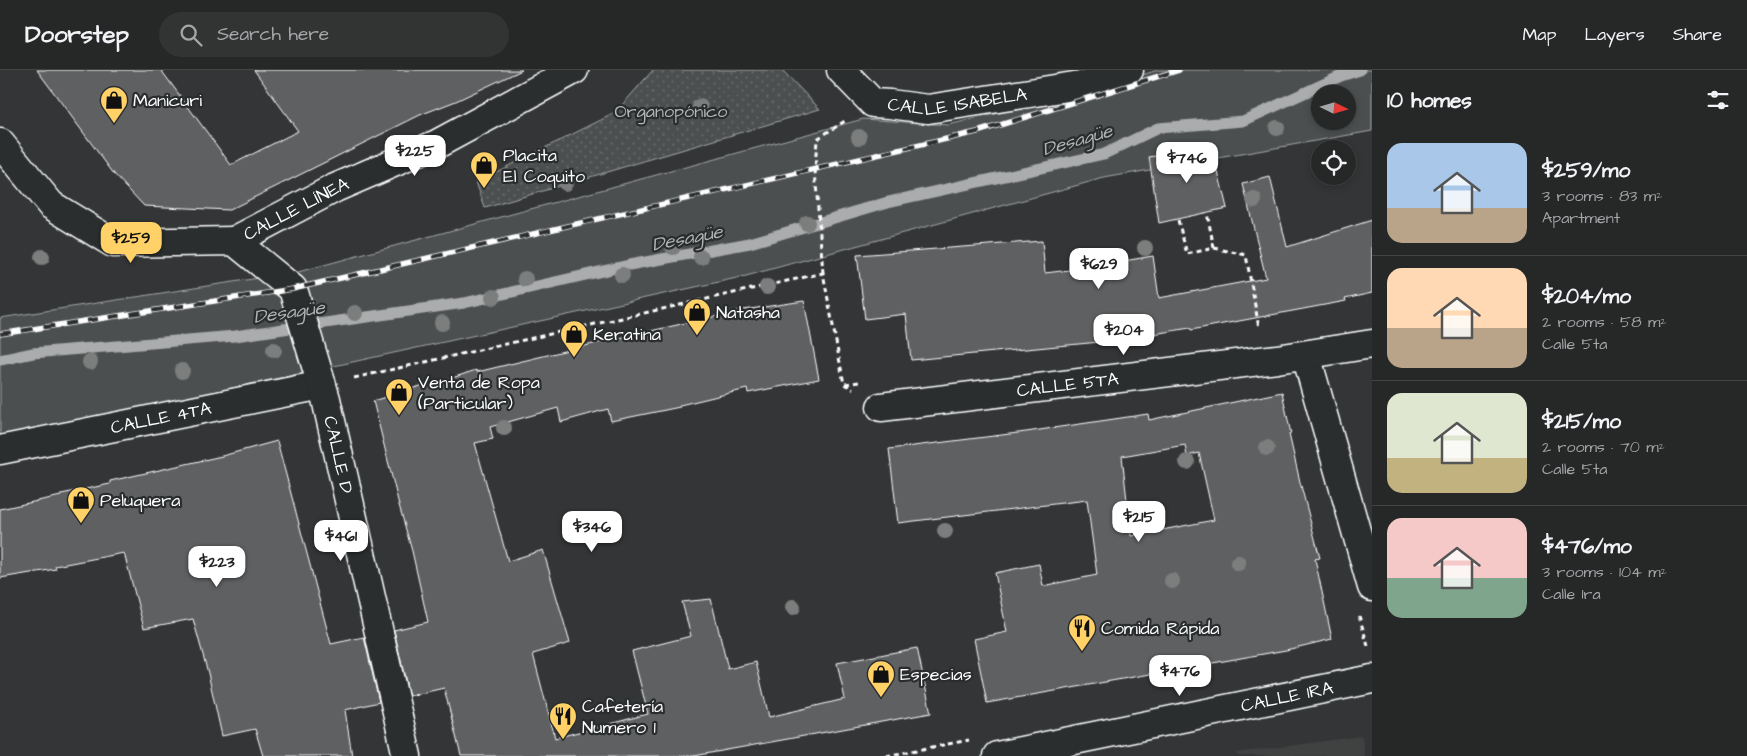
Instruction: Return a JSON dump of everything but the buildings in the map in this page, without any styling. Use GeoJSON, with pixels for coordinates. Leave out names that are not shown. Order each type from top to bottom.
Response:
{"type":"FeatureCollection","features":[{"type":"Feature","properties":{"kind":"street","name":"CALLE LÍNEA"},"geometry":{"type":"LineString","coordinates":[[234,241],[335,188],[437,144],[574,70]]}},
{"type":"Feature","properties":{"kind":"street"},"geometry":{"type":"LineString","coordinates":[[841,70],[873,103]]}},
{"type":"Feature","properties":{"kind":"street","name":"CALLE ISABELA"},"geometry":{"type":"LineString","coordinates":[[873,103],[928,109],[1093,83],[1129,70]]}},
{"type":"Feature","properties":{"kind":"street"},"geometry":{"type":"LineString","coordinates":[[0,143],[51,205],[113,243],[234,241]]}},
{"type":"Feature","properties":{"kind":"street","name":"CALLE D"},"geometry":{"type":"LineString","coordinates":[[234,241],[293,289],[298,303],[322,385],[407,756]]}},
{"type":"Feature","properties":{"kind":"street","name":"CALLE 5TA"},"geometry":{"type":"LineString","coordinates":[[881,407],[1277,359],[1372,344]]}},
{"type":"Feature","properties":{"kind":"street"},"geometry":{"type":"LineString","coordinates":[[1306,355],[1372,587]]}},
{"type":"Feature","properties":{"kind":"street","name":"CALLE 4TA"},"geometry":{"type":"LineString","coordinates":[[0,450],[322,385]]}},
{"type":"Feature","properties":{"kind":"street","name":"CALLE 1RA"},"geometry":{"type":"LineString","coordinates":[[996,756],[1372,679]]}},
{"type":"Feature","properties":{"kind":"path"},"geometry":{"type":"LineString","coordinates":[[873,103],[817,139],[815,170],[823,273],[844,384],[881,407]]}},
{"type":"Feature","properties":{"kind":"path"},"geometry":{"type":"LineString","coordinates":[[1207,213],[1214,248]]}},
{"type":"Feature","properties":{"kind":"path"},"geometry":{"type":"LineString","coordinates":[[1178,220],[1187,254],[1214,248],[1246,255],[1260,334],[1277,359]]}},
{"type":"Feature","properties":{"kind":"path"},"geometry":{"type":"LineString","coordinates":[[322,385],[823,273]]}},
{"type":"Feature","properties":{"kind":"shaded area"},"geometry":{"type":"Polygon","coordinates":[[[1362,736],[1364,756],[1238,756],[1237,753],[1362,736]]]}},
{"type":"Feature","properties":{"kind":"green space","name":"Organopónico"},"geometry":{"type":"Polygon","coordinates":[[[653,70],[782,70],[820,109],[485,208],[476,182],[615,113],[653,70]]]}},
{"type":"Feature","properties":{"kind":"green space"},"geometry":{"type":"Polygon","coordinates":[[[1158,70],[1372,70],[1372,131],[1311,140],[1311,142],[1104,178],[746,276],[0,439],[0,318],[298,272],[863,119],[948,125],[1084,93],[1158,70]]]}},
{"type":"Feature","properties":{"kind":"waterway","name":"Desagüe"},"geometry":{"type":"LineString","coordinates":[[0,360],[33,353],[235,336],[464,303],[629,265],[750,243],[888,202],[1104,154],[1158,128],[1243,121],[1341,76],[1360,70]]}},
{"type":"Feature","properties":{"kind":"railway"},"geometry":{"type":"LineString","coordinates":[[0,334],[293,289],[977,132],[1179,70]]}},
{"type":"Feature","properties":{"kind":"place","name":"Manicuri"},"geometry":{"type":"Point","coordinates":[114,124]}},
{"type":"Feature","properties":{"kind":"place","name":"Placita El Coquito"},"geometry":{"type":"Point","coordinates":[484,189]}},
{"type":"Feature","properties":{"kind":"place","name":"Natasha"},"geometry":{"type":"Point","coordinates":[697,336]}},
{"type":"Feature","properties":{"kind":"place","name":"Keratina"},"geometry":{"type":"Point","coordinates":[574,358]}},
{"type":"Feature","properties":{"kind":"place","name":"Venta de Ropa (Particular)"},"geometry":{"type":"Point","coordinates":[399,416]}},
{"type":"Feature","properties":{"kind":"place","name":"Peluquera"},"geometry":{"type":"Point","coordinates":[81,524]}},
{"type":"Feature","properties":{"kind":"place","name":"Comida Rápida"},"geometry":{"type":"Point","coordinates":[1082,652]}},
{"type":"Feature","properties":{"kind":"place","name":"Especias"},"geometry":{"type":"Point","coordinates":[881,698]}},
{"type":"Feature","properties":{"kind":"place","name":"Cafetería Numero 1"},"geometry":{"type":"Point","coordinates":[563,740]}}]}
